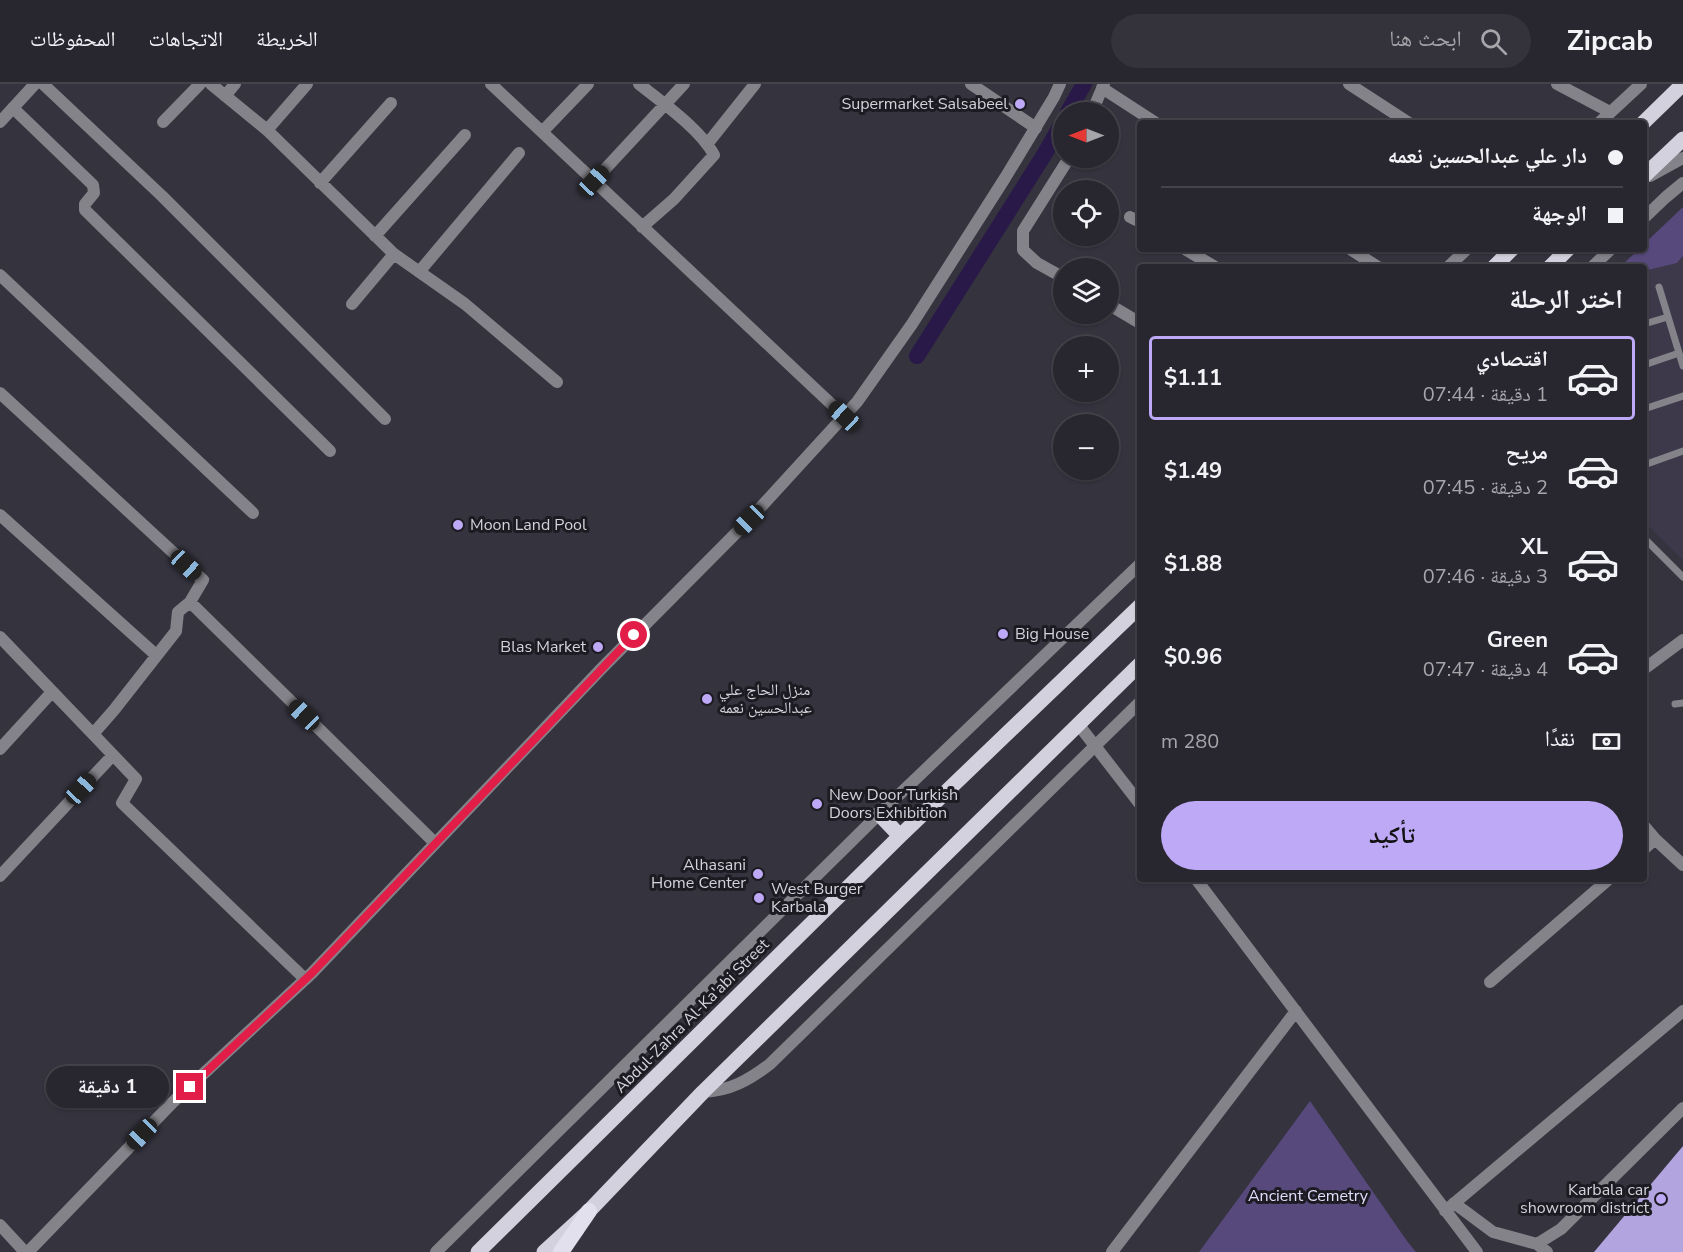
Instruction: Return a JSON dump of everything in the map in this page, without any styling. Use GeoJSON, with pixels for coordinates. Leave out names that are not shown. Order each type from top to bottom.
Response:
{"type":"FeatureCollection","features":[{"type":"Feature","properties":{"kind":"highway"},"geometry":{"type":"LineString","coordinates":[[561,1252],[589,1210]]}},
{"type":"Feature","properties":{"kind":"main road"},"geometry":{"type":"LineString","coordinates":[[1646,120],[1683,84]]}},
{"type":"Feature","properties":{"kind":"main road"},"geometry":{"type":"LineString","coordinates":[[1647,175],[1683,139]]}},
{"type":"Feature","properties":{"kind":"main road"},"geometry":{"type":"LineString","coordinates":[[1497,264],[1509,252]]}},
{"type":"Feature","properties":{"kind":"main road"},"geometry":{"type":"LineString","coordinates":[[1553,264],[1565,252]]}},
{"type":"Feature","properties":{"kind":"main road","name":"Abdul-Zahra Al-Ka'abi Street"},"geometry":{"type":"LineString","coordinates":[[478,1252],[900,837],[1137,609]]}},
{"type":"Feature","properties":{"kind":"main road"},"geometry":{"type":"LineString","coordinates":[[544,1252],[589,1210],[703,1092],[1137,667]]}},
{"type":"Feature","properties":{"kind":"main road"},"geometry":{"type":"LineString","coordinates":[[879,814],[900,837]]}},
{"type":"Feature","properties":{"kind":"street"},"geometry":{"type":"LineString","coordinates":[[0,122],[35,84]]}},
{"type":"Feature","properties":{"kind":"street"},"geometry":{"type":"LineString","coordinates":[[43,84],[162,196],[385,419]]}},
{"type":"Feature","properties":{"kind":"street"},"geometry":{"type":"LineString","coordinates":[[163,122],[200,84]]}},
{"type":"Feature","properties":{"kind":"street"},"geometry":{"type":"LineString","coordinates":[[211,84],[267,130],[394,254],[465,304],[557,382]]}},
{"type":"Feature","properties":{"kind":"street"},"geometry":{"type":"LineString","coordinates":[[225,96],[236,84]]}},
{"type":"Feature","properties":{"kind":"street"},"geometry":{"type":"LineString","coordinates":[[267,130],[307,84]]}},
{"type":"Feature","properties":{"kind":"street"},"geometry":{"type":"LineString","coordinates":[[542,132],[588,84]]}},
{"type":"Feature","properties":{"kind":"street"},"geometry":{"type":"LineString","coordinates":[[639,84],[708,143],[714,155],[674,199],[642,226]]}},
{"type":"Feature","properties":{"kind":"street"},"geometry":{"type":"LineString","coordinates":[[594,181],[684,84]]}},
{"type":"Feature","properties":{"kind":"street"},"geometry":{"type":"LineString","coordinates":[[708,143],[755,84]]}},
{"type":"Feature","properties":{"kind":"street"},"geometry":{"type":"LineString","coordinates":[[971,84],[1036,128]]}},
{"type":"Feature","properties":{"kind":"street"},"geometry":{"type":"LineString","coordinates":[[0,1225],[27,1252],[173,1102],[305,979],[602,668],[749,520],[857,402],[912,324],[1036,128],[1060,84]]}},
{"type":"Feature","properties":{"kind":"street"},"geometry":{"type":"LineString","coordinates":[[1349,84],[1404,120]]}},
{"type":"Feature","properties":{"kind":"street"},"geometry":{"type":"LineString","coordinates":[[1557,84],[1610,112]]}},
{"type":"Feature","properties":{"kind":"street"},"geometry":{"type":"LineString","coordinates":[[1602,120],[1641,84]]}},
{"type":"Feature","properties":{"kind":"street"},"geometry":{"type":"LineString","coordinates":[[1096,102],[1103,86],[1152,120]]}},
{"type":"Feature","properties":{"kind":"street"},"geometry":{"type":"LineString","coordinates":[[499,87],[542,132],[844,416]]}},
{"type":"Feature","properties":{"kind":"street"},"geometry":{"type":"LineString","coordinates":[[320,183],[391,104]]}},
{"type":"Feature","properties":{"kind":"street"},"geometry":{"type":"LineString","coordinates":[[13,108],[93,185],[93,193],[85,204],[85,210],[330,451]]}},
{"type":"Feature","properties":{"kind":"street"},"geometry":{"type":"LineString","coordinates":[[375,236],[465,135]]}},
{"type":"Feature","properties":{"kind":"street"},"geometry":{"type":"LineString","coordinates":[[419,272],[519,153]]}},
{"type":"Feature","properties":{"kind":"street"},"geometry":{"type":"LineString","coordinates":[[1647,176],[1683,158]]}},
{"type":"Feature","properties":{"kind":"street"},"geometry":{"type":"LineString","coordinates":[[1053,272],[1036,263],[1023,250],[1023,231],[1063,168]]}},
{"type":"Feature","properties":{"kind":"street"},"geometry":{"type":"LineString","coordinates":[[1647,215],[1683,183]]}},
{"type":"Feature","properties":{"kind":"street"},"geometry":{"type":"LineString","coordinates":[[1190,252],[1210,264]]}},
{"type":"Feature","properties":{"kind":"street"},"geometry":{"type":"LineString","coordinates":[[1355,252],[1373,264]]}},
{"type":"Feature","properties":{"kind":"street"},"geometry":{"type":"LineString","coordinates":[[1452,264],[1464,252]]}},
{"type":"Feature","properties":{"kind":"street"},"geometry":{"type":"LineString","coordinates":[[1595,264],[1608,252]]}},
{"type":"Feature","properties":{"kind":"street"},"geometry":{"type":"LineString","coordinates":[[352,304],[394,254]]}},
{"type":"Feature","properties":{"kind":"street"},"geometry":{"type":"LineString","coordinates":[[0,275],[253,513]]}},
{"type":"Feature","properties":{"kind":"street"},"geometry":{"type":"LineString","coordinates":[[1119,311],[1137,321]]}},
{"type":"Feature","properties":{"kind":"street"},"geometry":{"type":"LineString","coordinates":[[0,393],[203,580],[190,602],[178,612],[176,631],[93,734]]}},
{"type":"Feature","properties":{"kind":"street"},"geometry":{"type":"LineString","coordinates":[[0,515],[156,655]]}},
{"type":"Feature","properties":{"kind":"street"},"geometry":{"type":"LineString","coordinates":[[436,1252],[879,814],[1137,567]]}},
{"type":"Feature","properties":{"kind":"street"},"geometry":{"type":"LineString","coordinates":[[190,602],[435,843]]}},
{"type":"Feature","properties":{"kind":"street"},"geometry":{"type":"LineString","coordinates":[[1647,667],[1683,640]]}},
{"type":"Feature","properties":{"kind":"street"},"geometry":{"type":"LineString","coordinates":[[1,641],[136,779],[122,803],[305,979]]}},
{"type":"Feature","properties":{"kind":"street"},"geometry":{"type":"LineString","coordinates":[[0,749],[52,692]]}},
{"type":"Feature","properties":{"kind":"street"},"geometry":{"type":"LineString","coordinates":[[703,1092],[714,1092],[736,1086],[770,1064],[1137,705]]}},
{"type":"Feature","properties":{"kind":"street"},"geometry":{"type":"LineString","coordinates":[[1078,724],[1137,800]]}},
{"type":"Feature","properties":{"kind":"street"},"geometry":{"type":"LineString","coordinates":[[0,876],[113,755]]}},
{"type":"Feature","properties":{"kind":"street"},"geometry":{"type":"LineString","coordinates":[[1647,830],[1683,865]]}},
{"type":"Feature","properties":{"kind":"street"},"geometry":{"type":"LineString","coordinates":[[1647,846],[1655,839]]}},
{"type":"Feature","properties":{"kind":"street"},"geometry":{"type":"LineString","coordinates":[[1198,882],[1450,1207],[1477,1252]]}},
{"type":"Feature","properties":{"kind":"street"},"geometry":{"type":"LineString","coordinates":[[1490,982],[1606,882]]}},
{"type":"Feature","properties":{"kind":"street"},"geometry":{"type":"LineString","coordinates":[[1113,1252],[1296,1011]]}},
{"type":"Feature","properties":{"kind":"street"},"geometry":{"type":"LineString","coordinates":[[1450,1207],[1683,1011]]}},
{"type":"Feature","properties":{"kind":"street"},"geometry":{"type":"LineString","coordinates":[[1450,1207],[1493,1232],[1542,1248],[1683,1108]]}},
{"type":"Feature","properties":{"kind":"lane"},"geometry":{"type":"LineString","coordinates":[[1659,287],[1683,366]]}},
{"type":"Feature","properties":{"kind":"lane"},"geometry":{"type":"LineString","coordinates":[[1647,323],[1668,317]]}},
{"type":"Feature","properties":{"kind":"lane"},"geometry":{"type":"LineString","coordinates":[[1647,364],[1679,353]]}},
{"type":"Feature","properties":{"kind":"lane"},"geometry":{"type":"LineString","coordinates":[[1647,408],[1683,396]]}},
{"type":"Feature","properties":{"kind":"lane"},"geometry":{"type":"LineString","coordinates":[[1647,464],[1683,451]]}},
{"type":"Feature","properties":{"kind":"lane"},"geometry":{"type":"LineString","coordinates":[[1647,541],[1683,577]]}},
{"type":"Feature","properties":{"kind":"lane"},"geometry":{"type":"LineString","coordinates":[[1675,704],[1683,703]]}},
{"type":"Feature","properties":{"kind":"shaded area"},"geometry":{"type":"Polygon","coordinates":[[[1683,256],[1683,560],[1647,525],[1647,270],[1677,263],[1683,256]]]}},
{"type":"Feature","properties":{"kind":"green space"},"geometry":{"type":"Polygon","coordinates":[[[1683,207],[1683,256],[1677,263],[1647,270],[1647,264],[1623,264],[1636,252],[1647,252],[1647,241],[1683,207]]]}},
{"type":"Feature","properties":{"kind":"green space","name":"Ancient Cemetry"},"geometry":{"type":"Polygon","coordinates":[[[1310,1101],[1416,1252],[1199,1252],[1310,1101]]]}},
{"type":"Feature","properties":{"kind":"building","name":"Karbala car showroom district"},"geometry":{"type":"Polygon","coordinates":[[[1683,1146],[1683,1252],[1594,1252],[1683,1146]]]}},
{"type":"Feature","properties":{"kind":"waterway"},"geometry":{"type":"LineString","coordinates":[[1074,102],[1084,84]]}},
{"type":"Feature","properties":{"kind":"waterway"},"geometry":{"type":"LineString","coordinates":[[917,356],[1053,139]]}},
{"type":"Feature","properties":{"kind":"place","name":"Supermarket Salsabeel"},"geometry":{"type":"Point","coordinates":[1020,104]}},
{"type":"Feature","properties":{"kind":"place","name":"Moon Land Pool"},"geometry":{"type":"Point","coordinates":[458,525]}},
{"type":"Feature","properties":{"kind":"place","name":"Big House"},"geometry":{"type":"Point","coordinates":[1003,634]}},
{"type":"Feature","properties":{"kind":"place","name":"Blas Market"},"geometry":{"type":"Point","coordinates":[598,647]}},
{"type":"Feature","properties":{"kind":"place","name":"منزل الحاج علي عبدالحسين نعمه"},"geometry":{"type":"Point","coordinates":[707,699]}},
{"type":"Feature","properties":{"kind":"place","name":"New Door Turkish Doors Exhibition"},"geometry":{"type":"Point","coordinates":[817,804]}},
{"type":"Feature","properties":{"kind":"place","name":"Alhasani Home Center"},"geometry":{"type":"Point","coordinates":[758,874]}},
{"type":"Feature","properties":{"kind":"place","name":"West Burger Karbala"},"geometry":{"type":"Point","coordinates":[759,898]}},
{"type":"Feature","properties":{"kind":"place","name":"Karbala car showroom district"},"geometry":{"type":"Point","coordinates":[1661,1199]}},
{"type":"Feature","properties":{"kind":"route"},"geometry":{"type":"LineString","coordinates":[[190,1087],[312,973],[634,635]]}}]}
